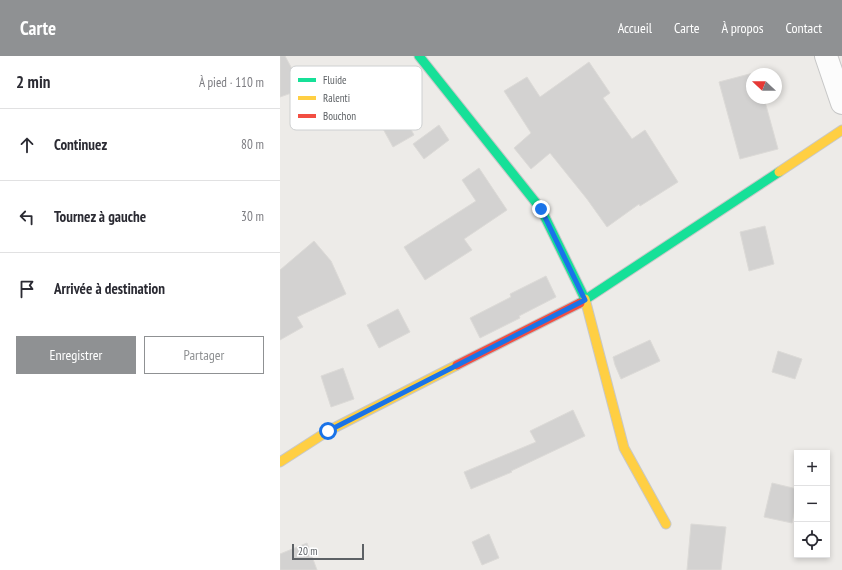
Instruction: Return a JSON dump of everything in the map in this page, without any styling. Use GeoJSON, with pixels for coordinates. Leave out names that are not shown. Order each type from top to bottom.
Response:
{"type":"FeatureCollection","features":[{"type":"Feature","properties":{"kind":"street"},"geometry":{"type":"LineString","coordinates":[[419,56],[541,209],[585,300],[624,448],[666,524]]}},
{"type":"Feature","properties":{"kind":"street"},"geometry":{"type":"LineString","coordinates":[[826,56],[842,103]]}},
{"type":"Feature","properties":{"kind":"street"},"geometry":{"type":"LineString","coordinates":[[280,462],[328,431],[585,300],[842,130]]}},
{"type":"Feature","properties":{"kind":"building"},"geometry":{"type":"Polygon","coordinates":[[[280,56],[285,56],[290,66],[290,94],[280,97],[280,56]]]}},
{"type":"Feature","properties":{"kind":"building"},"geometry":{"type":"Polygon","coordinates":[[[589,62],[610,93],[603,98],[632,139],[645,130],[678,182],[640,206],[639,204],[607,227],[587,199],[550,153],[531,169],[514,148],[531,133],[504,91],[527,77],[540,97],[589,62]]]}},
{"type":"Feature","properties":{"kind":"building"},"geometry":{"type":"Polygon","coordinates":[[[746,75],[746,104],[766,104],[778,149],[740,159],[719,82],[746,75]]]}},
{"type":"Feature","properties":{"kind":"building"},"geometry":{"type":"Polygon","coordinates":[[[439,125],[449,140],[424,159],[413,144],[439,125]]]}},
{"type":"Feature","properties":{"kind":"building"},"geometry":{"type":"Polygon","coordinates":[[[384,130],[411,130],[414,135],[393,147],[384,130]]]}},
{"type":"Feature","properties":{"kind":"building"},"geometry":{"type":"Polygon","coordinates":[[[479,168],[507,210],[464,239],[472,250],[425,280],[404,247],[476,201],[462,180],[479,168]]]}},
{"type":"Feature","properties":{"kind":"building"},"geometry":{"type":"Polygon","coordinates":[[[765,226],[774,264],[749,271],[740,232],[765,226]]]}},
{"type":"Feature","properties":{"kind":"building"},"geometry":{"type":"Polygon","coordinates":[[[314,241],[331,261],[346,294],[297,317],[303,327],[280,340],[280,270],[314,241]]]}},
{"type":"Feature","properties":{"kind":"building"},"geometry":{"type":"Polygon","coordinates":[[[546,276],[556,297],[519,316],[520,318],[480,338],[470,318],[511,297],[510,294],[546,276]]]}},
{"type":"Feature","properties":{"kind":"building"},"geometry":{"type":"Polygon","coordinates":[[[398,309],[410,332],[379,348],[367,325],[398,309]]]}},
{"type":"Feature","properties":{"kind":"building"},"geometry":{"type":"Polygon","coordinates":[[[650,340],[660,361],[621,379],[613,357],[650,340]]]}},
{"type":"Feature","properties":{"kind":"building"},"geometry":{"type":"Polygon","coordinates":[[[778,351],[802,359],[795,379],[772,372],[778,351]]]}},
{"type":"Feature","properties":{"kind":"building"},"geometry":{"type":"Polygon","coordinates":[[[343,368],[354,399],[331,407],[321,376],[343,368]]]}},
{"type":"Feature","properties":{"kind":"building"},"geometry":{"type":"Polygon","coordinates":[[[573,410],[585,436],[511,471],[512,472],[471,489],[464,472],[536,442],[530,431],[573,410]]]}},
{"type":"Feature","properties":{"kind":"building"},"geometry":{"type":"Polygon","coordinates":[[[772,483],[794,488],[794,514],[792,523],[764,517],[772,483]]]}},
{"type":"Feature","properties":{"kind":"building"},"geometry":{"type":"Polygon","coordinates":[[[691,524],[726,527],[721,570],[687,570],[691,524]]]}},
{"type":"Feature","properties":{"kind":"building"},"geometry":{"type":"Polygon","coordinates":[[[489,534],[499,558],[482,565],[472,542],[489,534]]]}},
{"type":"Feature","properties":{"kind":"building"},"geometry":{"type":"Polygon","coordinates":[[[307,543],[317,570],[280,570],[280,554],[307,543]]]}},
{"type":"Feature","properties":{"kind":"traffic: fast"},"geometry":{"type":"LineString","coordinates":[[419,56],[541,209],[585,299]]}},
{"type":"Feature","properties":{"kind":"traffic: fast"},"geometry":{"type":"LineString","coordinates":[[580,303],[779,172]]}},
{"type":"Feature","properties":{"kind":"traffic: slow"},"geometry":{"type":"LineString","coordinates":[[779,172],[842,130]]}},
{"type":"Feature","properties":{"kind":"traffic: slow"},"geometry":{"type":"LineString","coordinates":[[585,299],[624,448],[666,524]]}},
{"type":"Feature","properties":{"kind":"traffic: slow"},"geometry":{"type":"LineString","coordinates":[[280,462],[328,431],[457,365]]}},
{"type":"Feature","properties":{"kind":"traffic: jam"},"geometry":{"type":"LineString","coordinates":[[457,365],[580,303]]}},
{"type":"Feature","properties":{"kind":"route"},"geometry":{"type":"LineString","coordinates":[[328,431],[585,300],[541,209]]}}]}
